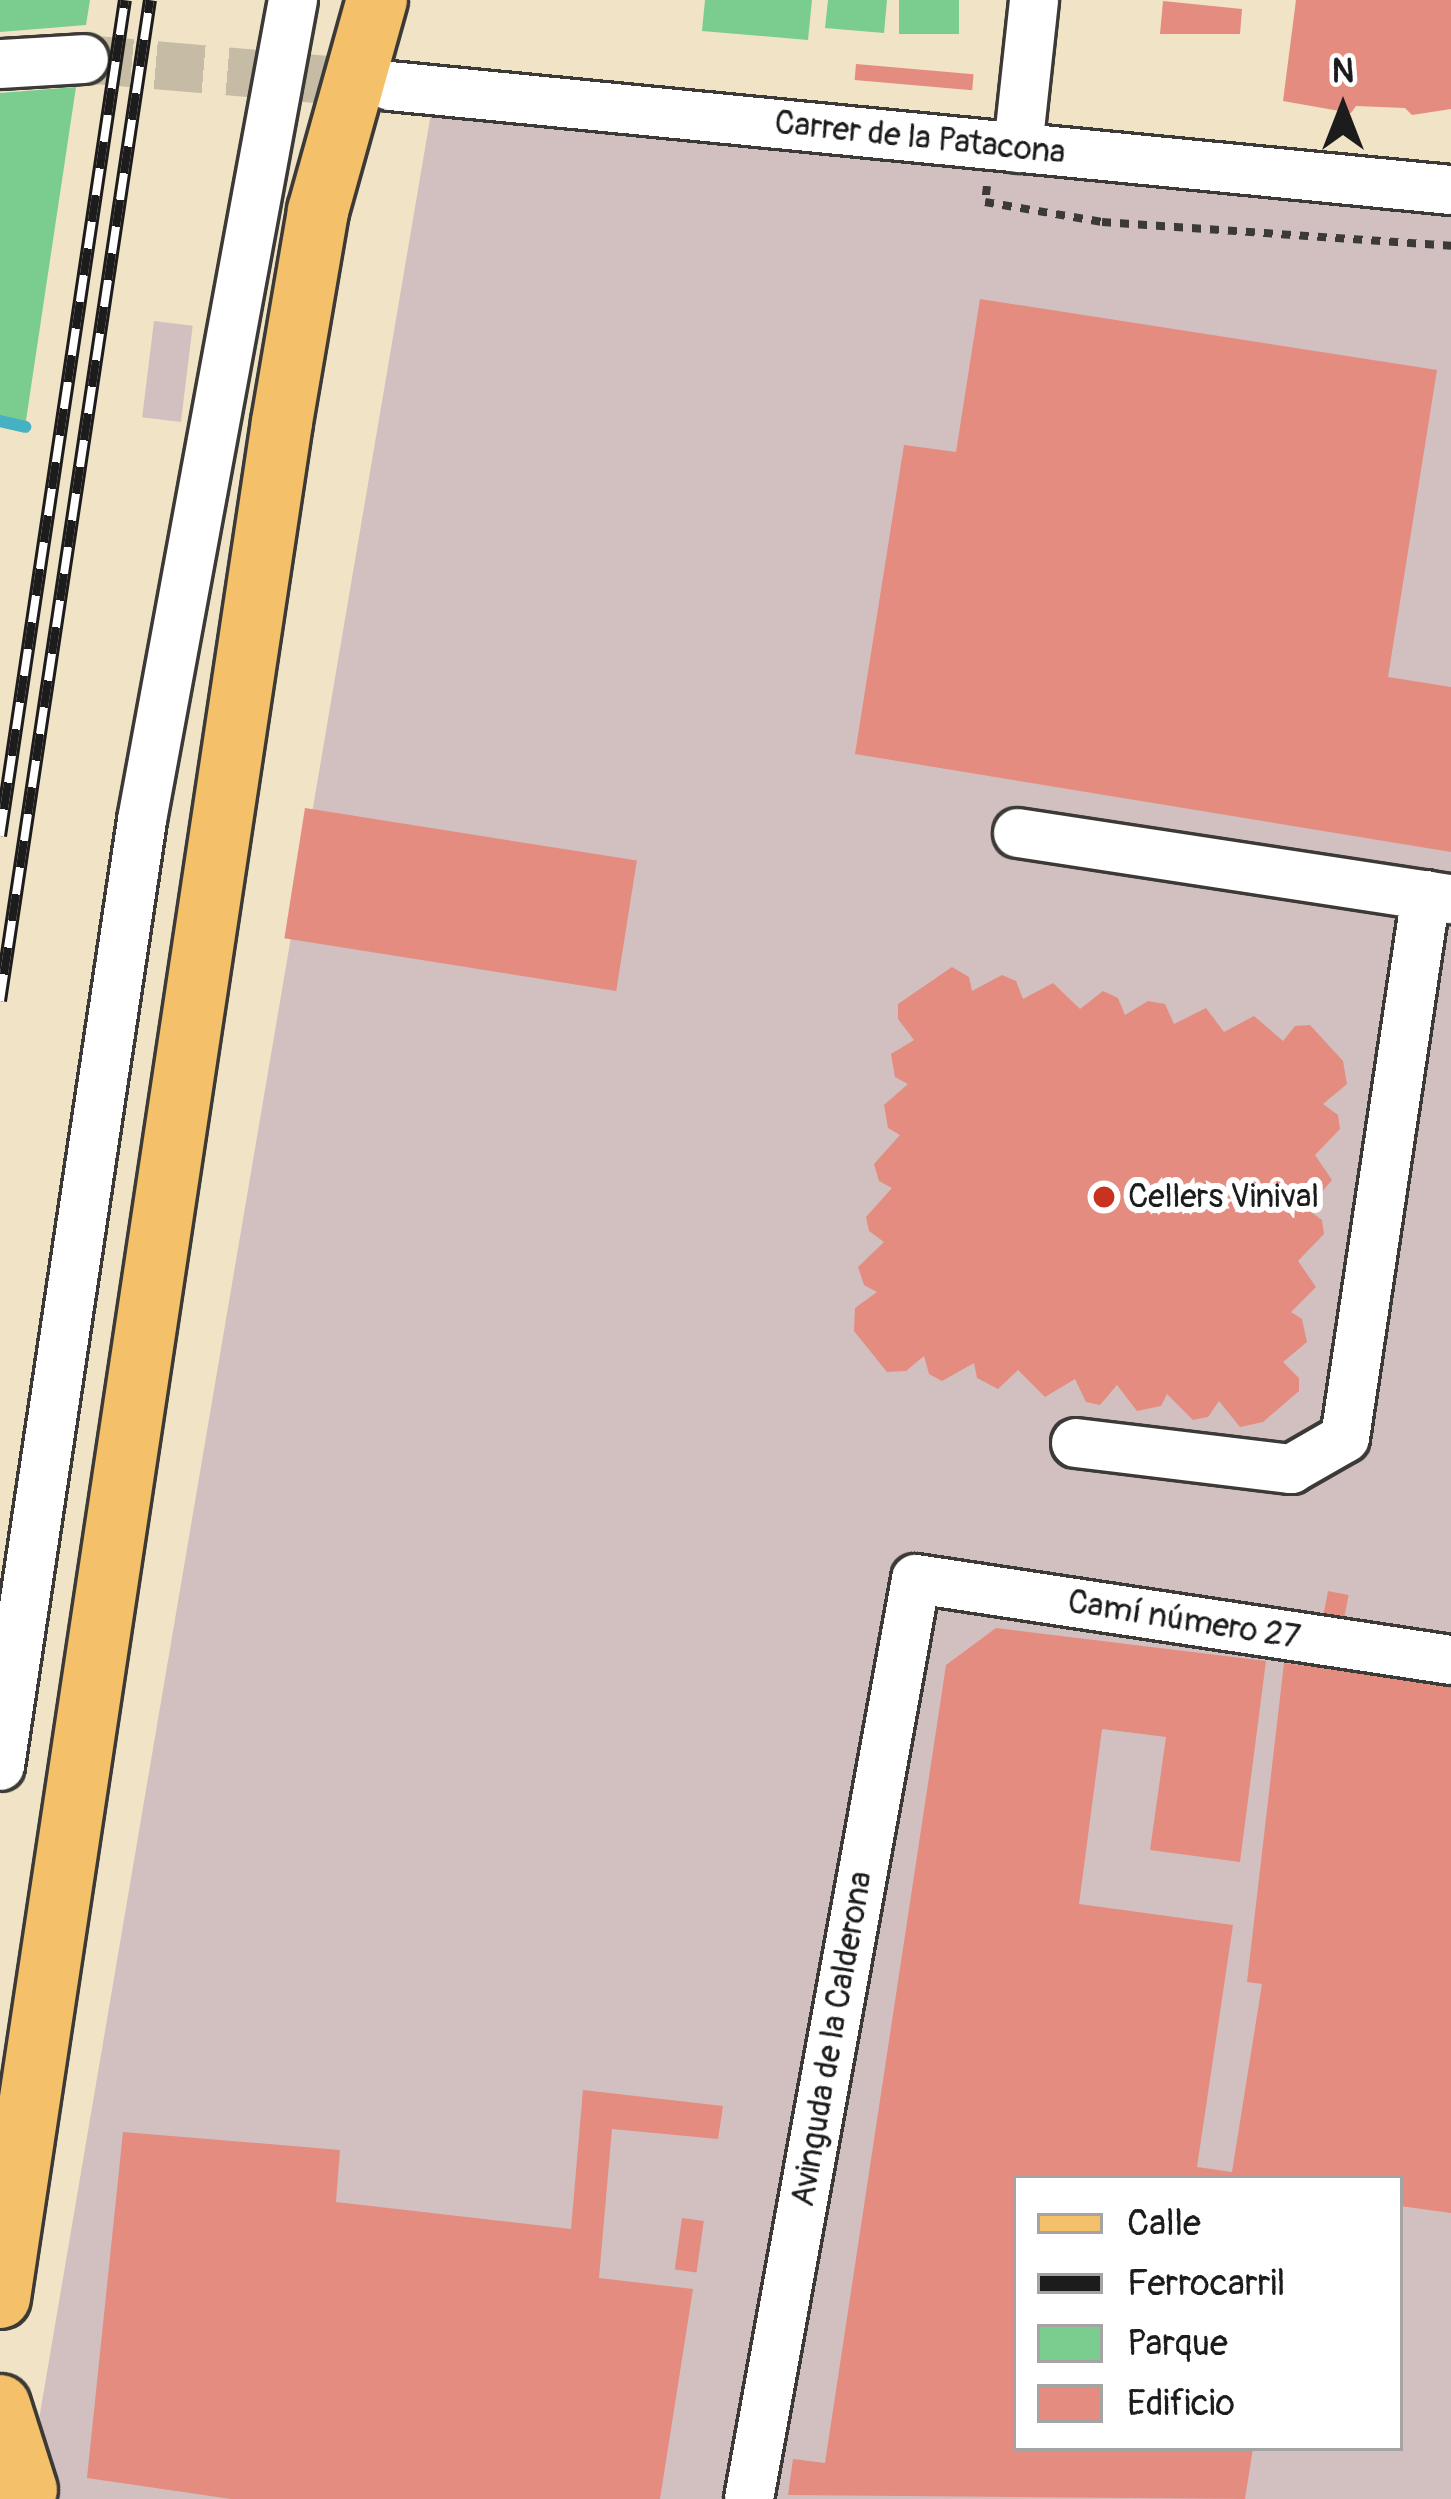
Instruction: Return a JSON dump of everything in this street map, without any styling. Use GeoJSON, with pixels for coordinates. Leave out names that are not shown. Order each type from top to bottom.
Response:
{"type":"FeatureCollection","features":[{"type":"Feature","properties":{"kind":"main road"},"geometry":{"type":"LineString","coordinates":[[0,2298],[282,422],[318,211],[376,0]]}},
{"type":"Feature","properties":{"kind":"main road"},"geometry":{"type":"LineString","coordinates":[[0,2405],[22,2491]]}},
{"type":"Feature","properties":{"kind":"street"},"geometry":{"type":"LineString","coordinates":[[0,1766],[142,820],[293,0]]}},
{"type":"Feature","properties":{"kind":"street"},"geometry":{"type":"LineString","coordinates":[[1018,148],[1034,0]]}},
{"type":"Feature","properties":{"kind":"street"},"geometry":{"type":"LineString","coordinates":[[0,64],[84,59]]}},
{"type":"Feature","properties":{"kind":"street","name":"Carrer de la Patacona"},"geometry":{"type":"LineString","coordinates":[[390,86],[1451,190]]}},
{"type":"Feature","properties":{"kind":"street"},"geometry":{"type":"LineString","coordinates":[[1018,833],[1439,897],[1345,1438],[1291,1468],[1076,1443]]}},
{"type":"Feature","properties":{"kind":"street","name":"Camí número 27"},"geometry":{"type":"LineString","coordinates":[[916,1580],[1451,1660]]}},
{"type":"Feature","properties":{"kind":"street","name":"Avinguda de la Calderona"},"geometry":{"type":"LineString","coordinates":[[748,2499],[916,1580]]}},
{"type":"Feature","properties":{"kind":"shaded area"},"geometry":{"type":"Polygon","coordinates":[[[437,78],[1451,187],[1451,2499],[38,2499],[27,2490],[437,78]]]}},
{"type":"Feature","properties":{"kind":"shaded area"},"geometry":{"type":"Polygon","coordinates":[[[154,321],[193,326],[181,422],[142,417],[154,321]]]}},
{"type":"Feature","properties":{"kind":"green space"},"geometry":{"type":"Polygon","coordinates":[[[0,0],[90,0],[86,25],[0,32],[0,0]]]}},
{"type":"Feature","properties":{"kind":"green space"},"geometry":{"type":"Polygon","coordinates":[[[705,0],[812,0],[808,40],[702,31],[705,0]]]}},
{"type":"Feature","properties":{"kind":"green space"},"geometry":{"type":"Polygon","coordinates":[[[828,0],[887,0],[884,33],[825,28],[828,0]]]}},
{"type":"Feature","properties":{"kind":"green space"},"geometry":{"type":"Polygon","coordinates":[[[899,0],[959,0],[959,34],[899,34],[899,0]]]}},
{"type":"Feature","properties":{"kind":"green space"},"geometry":{"type":"Polygon","coordinates":[[[76,87],[23,432],[0,427],[0,93],[76,87]]]}},
{"type":"Feature","properties":{"kind":"building"},"geometry":{"type":"Polygon","coordinates":[[[1296,0],[1451,0],[1451,109],[1412,115],[1405,108],[1356,106],[1351,113],[1283,101],[1296,0]]]}},
{"type":"Feature","properties":{"kind":"building"},"geometry":{"type":"Polygon","coordinates":[[[1163,1],[1242,9],[1240,34],[1160,34],[1163,1]]]}},
{"type":"Feature","properties":{"kind":"building"},"geometry":{"type":"Polygon","coordinates":[[[856,64],[974,74],[972,90],[855,80],[856,64]]]}},
{"type":"Feature","properties":{"kind":"building"},"geometry":{"type":"Polygon","coordinates":[[[980,299],[1437,370],[1388,677],[1451,687],[1451,852],[855,754],[904,445],[956,452],[980,299]]]}},
{"type":"Feature","properties":{"kind":"building"},"geometry":{"type":"Polygon","coordinates":[[[305,808],[637,861],[616,991],[284,938],[305,808]]]}},
{"type":"Feature","properties":{"kind":"building","name":"Cellers Vinival"},"geometry":{"type":"Polygon","coordinates":[[[952,967],[969,977],[972,991],[1002,975],[1016,981],[1023,999],[1053,983],[1080,1009],[1103,991],[1118,998],[1125,1015],[1148,1001],[1165,1004],[1174,1024],[1206,1008],[1224,1032],[1254,1016],[1283,1041],[1295,1026],[1310,1025],[1343,1061],[1347,1084],[1323,1104],[1338,1115],[1340,1129],[1315,1155],[1332,1180],[1307,1209],[1322,1220],[1324,1234],[1298,1261],[1316,1287],[1291,1312],[1302,1319],[1307,1342],[1283,1362],[1299,1378],[1299,1391],[1263,1422],[1240,1427],[1219,1401],[1208,1417],[1193,1420],[1167,1394],[1161,1406],[1137,1411],[1117,1385],[1100,1405],[1086,1402],[1075,1379],[1045,1397],[1018,1370],[998,1389],[977,1378],[974,1363],[942,1381],[929,1374],[924,1356],[906,1371],[887,1372],[854,1331],[855,1308],[877,1292],[864,1285],[858,1267],[884,1242],[869,1231],[866,1217],[892,1188],[879,1181],[874,1164],[900,1135],[888,1128],[884,1105],[908,1084],[895,1077],[891,1054],[914,1040],[898,1019],[898,1004],[952,967]]]}},
{"type":"Feature","properties":{"kind":"building"},"geometry":{"type":"Polygon","coordinates":[[[1328,1591],[1349,1595],[1344,1619],[1323,1615],[1328,1591]]]}},
{"type":"Feature","properties":{"kind":"building"},"geometry":{"type":"Polygon","coordinates":[[[996,1628],[1266,1661],[1240,1862],[1150,1850],[1166,1737],[1102,1729],[1079,1904],[1233,1925],[1197,2167],[1232,2172],[1262,1984],[1247,1982],[1284,1663],[1451,1684],[1451,2213],[1403,2206],[1403,2175],[1013,2175],[1013,2451],[1253,2451],[1245,2499],[788,2495],[793,2459],[825,2463],[946,1665],[996,1628]]]}},
{"type":"Feature","properties":{"kind":"building"},"geometry":{"type":"Polygon","coordinates":[[[583,2090],[723,2106],[718,2139],[612,2129],[599,2278],[693,2289],[660,2499],[231,2499],[87,2478],[123,2132],[340,2150],[336,2202],[571,2229],[583,2090]]]}},
{"type":"Feature","properties":{"kind":"building"},"geometry":{"type":"Polygon","coordinates":[[[682,2218],[704,2221],[697,2273],[675,2269],[682,2218]]]}},
{"type":"Feature","properties":{"kind":"waterway"},"geometry":{"type":"LineString","coordinates":[[0,421],[25,427]]}},
{"type":"Feature","properties":{"kind":"tunnel"},"geometry":{"type":"LineString","coordinates":[[84,59],[385,85]]}},
{"type":"Feature","properties":{"kind":"railway"},"geometry":{"type":"LineString","coordinates":[[0,836],[125,0]]}},
{"type":"Feature","properties":{"kind":"railway"},"geometry":{"type":"LineString","coordinates":[[0,1001],[150,0]]}},
{"type":"Feature","properties":{"kind":"place","name":"Cellers Vinival"},"geometry":{"type":"Point","coordinates":[1104,1197]}}]}
